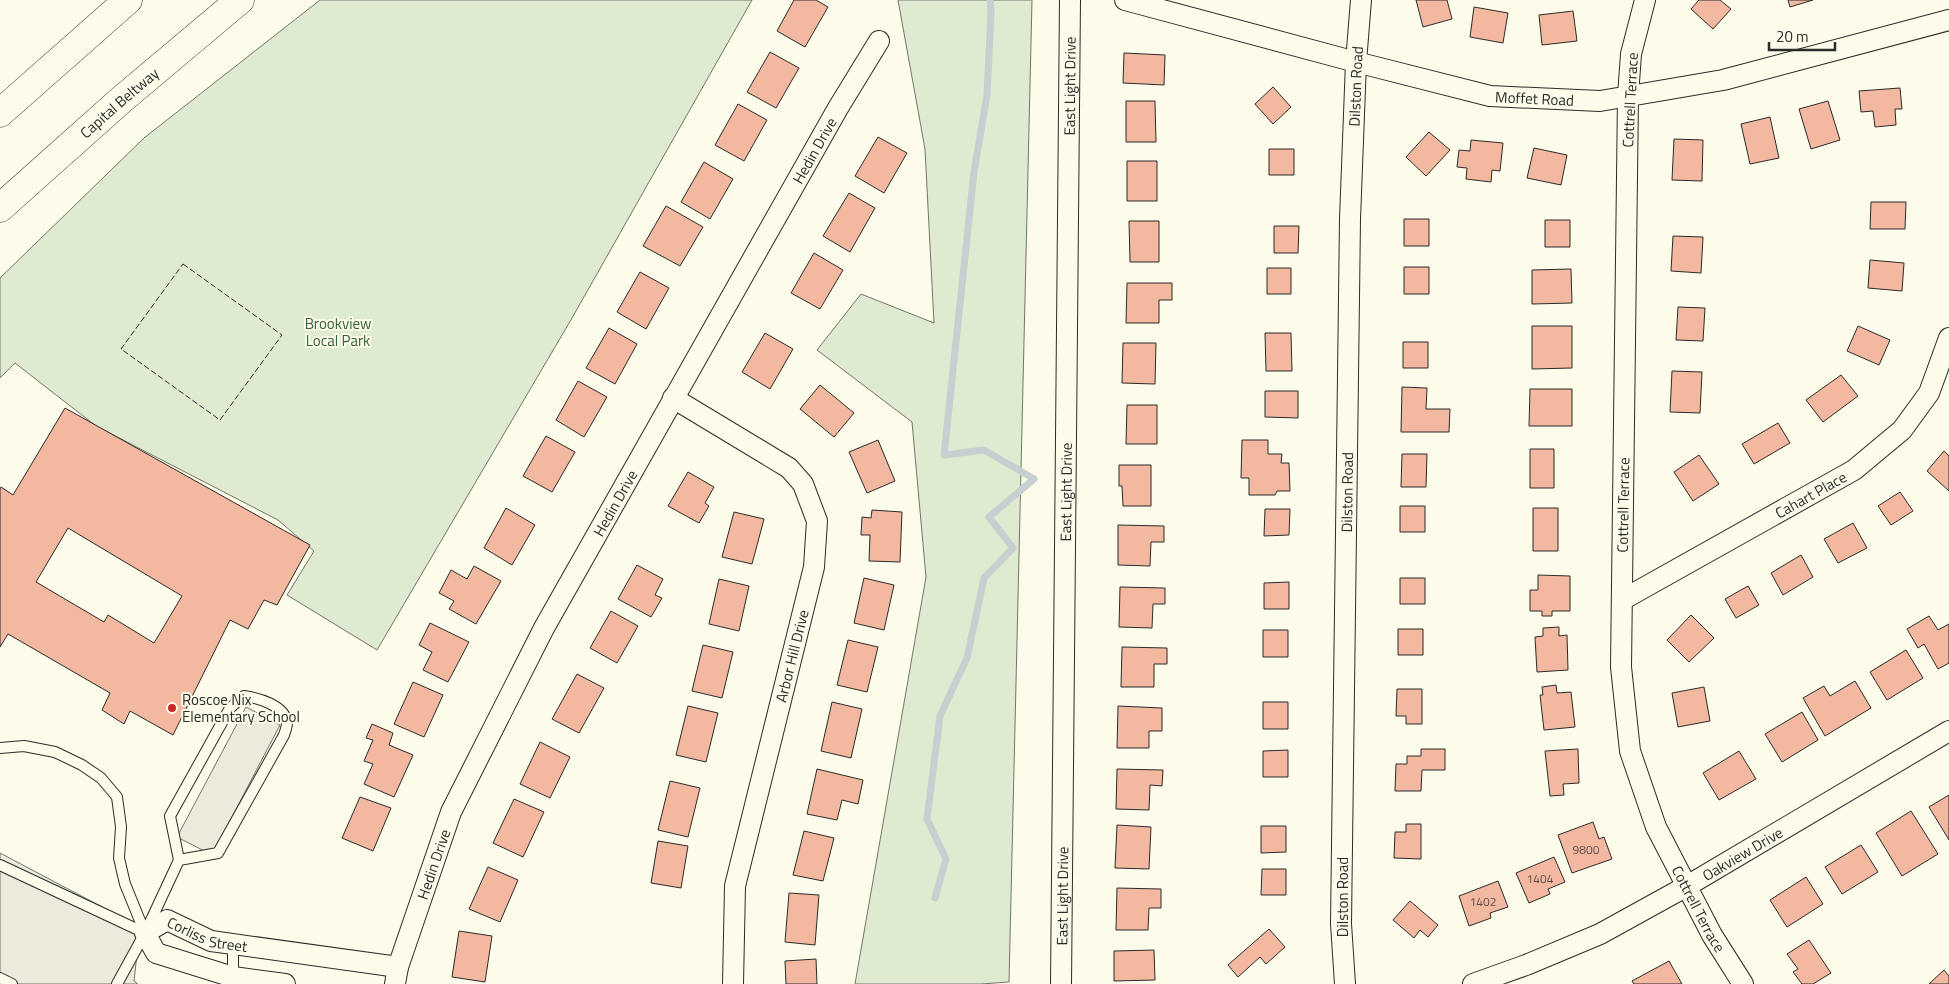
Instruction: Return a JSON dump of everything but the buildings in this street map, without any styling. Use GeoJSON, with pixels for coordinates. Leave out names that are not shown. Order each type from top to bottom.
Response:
{"type":"FeatureCollection","features":[{"type":"Feature","properties":{"kind":"highway"},"geometry":{"type":"LineString","coordinates":[[0,113],[128,0]]}},
{"type":"Feature","properties":{"kind":"highway","name":"Capital Beltway"},"geometry":{"type":"LineString","coordinates":[[0,208],[121,100],[240,0]]}},
{"type":"Feature","properties":{"kind":"street","name":"East Light Drive"},"geometry":{"type":"LineString","coordinates":[[1061,984],[1070,0]]}},
{"type":"Feature","properties":{"kind":"street","name":"Moffet Road"},"geometry":{"type":"LineString","coordinates":[[1125,0],[1490,96],[1600,102],[1723,80],[1949,20]]}},
{"type":"Feature","properties":{"kind":"street","name":"Dilston Road"},"geometry":{"type":"LineString","coordinates":[[1345,984],[1341,924],[1350,218],[1356,62],[1361,0]]}},
{"type":"Feature","properties":{"kind":"street","name":"Cottrell Terrace"},"geometry":{"type":"LineString","coordinates":[[1645,0],[1631,54],[1628,96],[1621,667],[1630,752],[1656,827],[1712,935],[1742,984]]}},
{"type":"Feature","properties":{"kind":"street","name":"Hedin Drive"},"geometry":{"type":"LineString","coordinates":[[396,975],[451,812],[544,628],[838,108],[879,42]]}},
{"type":"Feature","properties":{"kind":"street","name":"Cahart Place"},"geometry":{"type":"LineString","coordinates":[[1622,600],[1854,470],[1902,430],[1929,393],[1949,338]]}},
{"type":"Feature","properties":{"kind":"street","name":"Arbor Hill Drive"},"geometry":{"type":"LineString","coordinates":[[673,398],[789,468],[803,484],[818,521],[814,567],[736,886],[733,984]]}},
{"type":"Feature","properties":{"kind":"street","name":"Oakview Drive"},"geometry":{"type":"LineString","coordinates":[[1473,984],[1526,966],[1600,934],[1688,886],[1949,731]]}},
{"type":"Feature","properties":{"kind":"street","name":"Corliss Street"},"geometry":{"type":"LineString","coordinates":[[285,984],[233,977],[156,953],[145,933],[167,920],[210,941],[396,975]]}},
{"type":"Feature","properties":{"kind":"lane"},"geometry":{"type":"LineString","coordinates":[[117,984],[145,933],[179,860],[170,816],[230,708],[244,696],[258,698],[282,711],[287,723],[284,735],[218,853],[179,860]]}},
{"type":"Feature","properties":{"kind":"lane"},"geometry":{"type":"LineString","coordinates":[[0,748],[24,746],[55,752],[82,765],[101,778],[117,797],[122,827],[119,858],[125,884],[145,933]]}},
{"type":"Feature","properties":{"kind":"lane"},"geometry":{"type":"LineString","coordinates":[[0,865],[145,933]]}},
{"type":"Feature","properties":{"kind":"lane"},"geometry":{"type":"LineString","coordinates":[[233,945],[233,977]]}},
{"type":"Feature","properties":{"kind":"lane"},"geometry":{"type":"LineString","coordinates":[[0,978],[12,984]]}},
{"type":"Feature","properties":{"kind":"green space","name":"Brookview Local Park"},"geometry":{"type":"Polygon","coordinates":[[[320,0],[752,0],[572,318],[377,650],[287,595],[314,551],[278,520],[96,426],[15,363],[0,378],[0,278],[144,138],[320,0]]]}},
{"type":"Feature","properties":{"kind":"green space"},"geometry":{"type":"Polygon","coordinates":[[[898,0],[1032,0],[1009,982],[981,984],[855,984],[926,577],[912,422],[817,350],[861,294],[934,323],[925,149],[898,0]]]}},
{"type":"Feature","properties":{"kind":"shaded area"},"geometry":{"type":"Polygon","coordinates":[[[246,707],[280,725],[212,855],[177,837],[246,707]]]}},
{"type":"Feature","properties":{"kind":"shaded area"},"geometry":{"type":"Polygon","coordinates":[[[0,853],[140,927],[134,981],[138,984],[0,984],[0,853]]]}},
{"type":"Feature","properties":{"kind":"waterway"},"geometry":{"type":"LineString","coordinates":[[935,898],[946,859],[927,819],[940,716],[967,658],[984,578],[1013,548],[989,517],[1034,479],[984,450],[944,455],[974,172],[987,95],[990,0]]}},
{"type":"Feature","properties":{"kind":"fence"},"geometry":{"type":"LineString","coordinates":[[183,264],[282,335],[220,420],[121,349],[183,264]]}},
{"type":"Feature","properties":{"kind":"place","name":"Roscoe Nix Elementary School"},"geometry":{"type":"Point","coordinates":[172,708]}}]}
